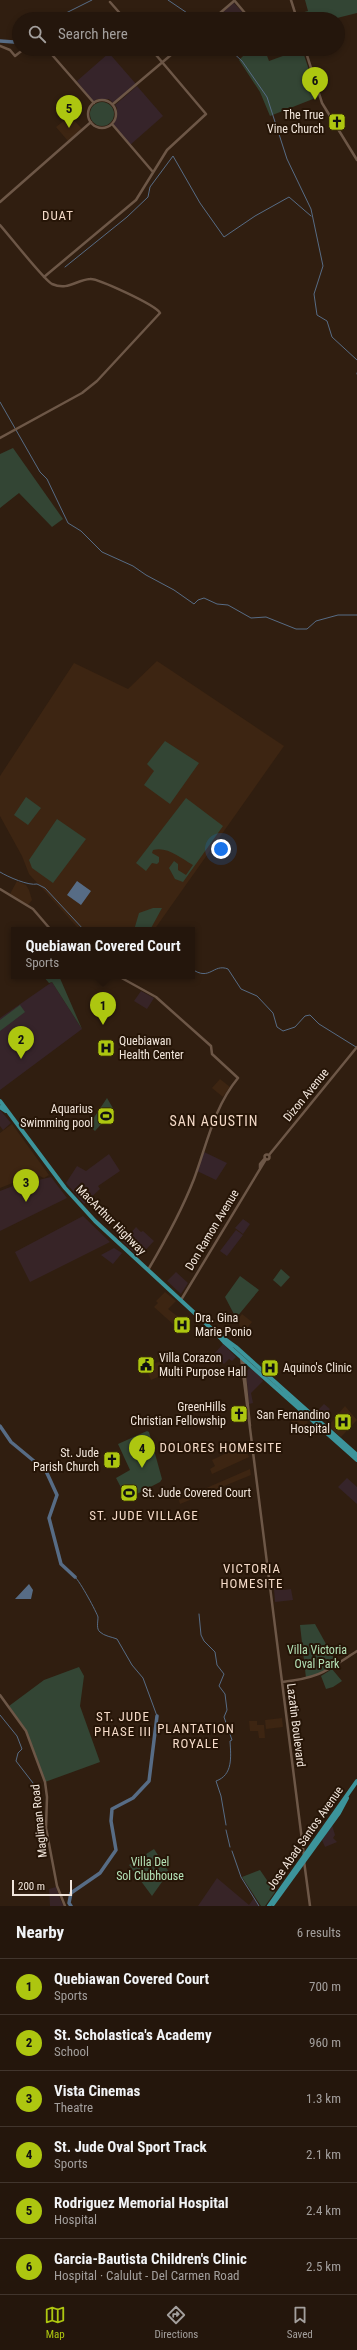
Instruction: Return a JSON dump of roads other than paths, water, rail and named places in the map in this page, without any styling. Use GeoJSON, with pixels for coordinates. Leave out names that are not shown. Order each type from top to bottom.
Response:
{"type":"FeatureCollection","features":[{"type":"Feature","properties":{"kind":"highway","name":"MacArthur Highway"},"geometry":{"type":"LineString","coordinates":[[0,1101],[6,1111],[79,1204],[180,1300],[357,1460]]}},
{"type":"Feature","properties":{"kind":"highway","name":"MacArthur Highway"},"geometry":{"type":"LineString","coordinates":[[0,1106],[6,1111]]}},
{"type":"Feature","properties":{"kind":"highway","name":"MacArthur Highway"},"geometry":{"type":"LineString","coordinates":[[242,1356],[357,1455]]}},
{"type":"Feature","properties":{"kind":"highway","name":"Jose Abad Santos Avenue"},"geometry":{"type":"LineString","coordinates":[[304,1859],[357,1781]]}},
{"type":"Feature","properties":{"kind":"highway","name":"Jose Abad Santos Avenue"},"geometry":{"type":"LineString","coordinates":[[270,1906],[339,1813],[347,1798],[357,1785]]}},
{"type":"Feature","properties":{"kind":"highway"},"geometry":{"type":"LineString","coordinates":[[270,1906],[347,1798]]}},
{"type":"Feature","properties":{"kind":"highway"},"geometry":{"type":"LineString","coordinates":[[334,1815],[339,1807]]}},
{"type":"Feature","properties":{"kind":"street"},"geometry":{"type":"LineString","coordinates":[[220,12],[234,0],[244,12]]}},
{"type":"Feature","properties":{"kind":"street"},"geometry":{"type":"LineString","coordinates":[[291,0],[295,12]]}},
{"type":"Feature","properties":{"kind":"street"},"geometry":{"type":"LineString","coordinates":[[110,2],[119,12]]}},
{"type":"Feature","properties":{"kind":"street"},"geometry":{"type":"LineString","coordinates":[[0,46],[12,52]]}},
{"type":"Feature","properties":{"kind":"street"},"geometry":{"type":"LineString","coordinates":[[53,56],[94,103]]}},
{"type":"Feature","properties":{"kind":"street"},"geometry":{"type":"LineString","coordinates":[[44,277],[136,200],[153,172],[176,140],[206,114],[157,56]]}},
{"type":"Feature","properties":{"kind":"street"},"geometry":{"type":"LineString","coordinates":[[113,104],[169,56]]}},
{"type":"Feature","properties":{"kind":"street"},"geometry":{"type":"LineString","coordinates":[[306,56],[322,103],[357,160]]}},
{"type":"Feature","properties":{"kind":"street"},"geometry":{"type":"LineString","coordinates":[[91,122],[89,109],[94,103],[102,100],[113,104]]}},
{"type":"Feature","properties":{"kind":"street"},"geometry":{"type":"LineString","coordinates":[[91,122],[102,128],[112,124],[116,114],[113,104]]}},
{"type":"Feature","properties":{"kind":"street"},"geometry":{"type":"LineString","coordinates":[[0,201],[91,122]]}},
{"type":"Feature","properties":{"kind":"street"},"geometry":{"type":"LineString","coordinates":[[112,124],[153,172]]}},
{"type":"Feature","properties":{"kind":"street"},"geometry":{"type":"LineString","coordinates":[[0,225],[50,283],[63,287],[70,287],[90,279],[98,280],[144,300],[157,308],[160,314],[124,350],[97,381],[82,393],[0,438]]}},
{"type":"Feature","properties":{"kind":"street"},"geometry":{"type":"LineString","coordinates":[[0,889],[33,909],[48,927]]}},
{"type":"Feature","properties":{"kind":"street"},"geometry":{"type":"LineString","coordinates":[[123,979],[156,997],[211,1046],[212,1054],[238,1078],[226,1093],[218,1108],[186,1196],[148,1270]]}},
{"type":"Feature","properties":{"kind":"street","name":"Dizon Avenue"},"geometry":{"type":"LineString","coordinates":[[266,1159],[270,1159],[269,1155],[356,1048]]}},
{"type":"Feature","properties":{"kind":"street","name":"Don Ramon Avenue"},"geometry":{"type":"LineString","coordinates":[[180,1300],[260,1169],[260,1164],[266,1159]]}},
{"type":"Feature","properties":{"kind":"street","name":"Lazatin Boulevard"},"geometry":{"type":"LineString","coordinates":[[242,1356],[310,1906]]}},
{"type":"Feature","properties":{"kind":"street"},"geometry":{"type":"LineString","coordinates":[[282,1682],[305,1680],[320,1675],[357,1651]]}},
{"type":"Feature","properties":{"kind":"street","name":"Magliman Road"},"geometry":{"type":"LineString","coordinates":[[0,1695],[26,1731],[45,1782],[47,1797],[46,1828],[58,1886],[65,1906]]}},
{"type":"Feature","properties":{"kind":"water"},"geometry":{"type":"Polygon","coordinates":[[[77,881],[91,891],[81,905],[67,895],[77,881]]]}},
{"type":"Feature","properties":{"kind":"water"},"geometry":{"type":"Polygon","coordinates":[[[29,1584],[33,1590],[31,1599],[15,1599],[29,1584]]]}},
{"type":"Feature","properties":{"kind":"waterway"},"geometry":{"type":"LineString","coordinates":[[68,12],[92,0]]}},
{"type":"Feature","properties":{"kind":"waterway"},"geometry":{"type":"LineString","coordinates":[[168,0],[186,12]]}},
{"type":"Feature","properties":{"kind":"waterway"},"geometry":{"type":"LineString","coordinates":[[0,41],[12,42]]}},
{"type":"Feature","properties":{"kind":"waterway"},"geometry":{"type":"LineString","coordinates":[[237,56],[242,61],[267,97],[287,159],[311,209],[323,266],[314,294],[317,315],[327,321],[332,337],[357,360]]}},
{"type":"Feature","properties":{"kind":"waterway"},"geometry":{"type":"LineString","coordinates":[[65,267],[127,217],[148,197],[150,187],[173,156],[200,203],[224,237],[255,216],[289,197],[311,216]]}},
{"type":"Feature","properties":{"kind":"waterway"},"geometry":{"type":"LineString","coordinates":[[0,402],[40,472],[47,479],[68,523],[81,531],[102,552],[133,566],[174,590],[194,604],[198,600],[204,598],[217,604],[228,605],[251,618],[266,617],[296,629],[307,629],[316,621],[338,615],[357,615]]}},
{"type":"Feature","properties":{"kind":"waterway"},"geometry":{"type":"LineString","coordinates":[[0,872],[18,881],[29,884],[37,884],[45,888],[81,927]]}},
{"type":"Feature","properties":{"kind":"waterway"},"geometry":{"type":"LineString","coordinates":[[195,970],[203,974],[219,968],[228,969],[241,989],[257,996],[273,1013],[277,1027],[283,1031],[295,1027],[305,1016],[310,1015],[319,1024],[356,1047]]}},
{"type":"Feature","properties":{"kind":"waterway"},"geometry":{"type":"LineString","coordinates":[[0,1426],[11,1442],[46,1471],[57,1495],[49,1518],[61,1564],[75,1577]]}},
{"type":"Feature","properties":{"kind":"waterway"},"geometry":{"type":"LineString","coordinates":[[75,1577],[97,1614],[99,1631],[117,1639],[132,1665],[143,1678],[157,1716]]}},
{"type":"Feature","properties":{"kind":"waterway"},"geometry":{"type":"LineString","coordinates":[[199,1614],[201,1635],[204,1641],[215,1652],[217,1665],[224,1674],[219,1686],[225,1694],[227,1710],[224,1717],[232,1740],[230,1741],[230,1765],[226,1774],[216,1781],[221,1796],[226,1825]]}},
{"type":"Feature","properties":{"kind":"waterway"},"geometry":{"type":"LineString","coordinates":[[0,1715],[17,1736],[22,1749],[18,1753],[16,1761],[33,1783],[36,1796],[42,1804]]}},
{"type":"Feature","properties":{"kind":"waterway"},"geometry":{"type":"LineString","coordinates":[[71,1906],[69,1903],[71,1893],[100,1873],[116,1850],[111,1821],[112,1809],[133,1798],[149,1781],[157,1716]]}},
{"type":"Feature","properties":{"kind":"waterway"},"geometry":{"type":"LineString","coordinates":[[226,1830],[230,1847]]}},
{"type":"Feature","properties":{"kind":"waterway"},"geometry":{"type":"LineString","coordinates":[[232,1851],[241,1877],[259,1906]]}},
{"type":"Feature","properties":{"kind":"place","name":"Garcia-Bautista Children's Clinic"},"geometry":{"type":"Point","coordinates":[315,100]}},
{"type":"Feature","properties":{"kind":"place","name":"The True Vine Church"},"geometry":{"type":"Point","coordinates":[337,122]}},
{"type":"Feature","properties":{"kind":"place","name":"Rodriguez Memorial Hospital"},"geometry":{"type":"Point","coordinates":[69,128]}},
{"type":"Feature","properties":{"kind":"place","name":"Quebiawan Covered Court"},"geometry":{"type":"Point","coordinates":[103,1025]}},
{"type":"Feature","properties":{"kind":"place","name":"Quebiawan Health Center"},"geometry":{"type":"Point","coordinates":[106,1048]}},
{"type":"Feature","properties":{"kind":"place","name":"St. Scholastica's Academy"},"geometry":{"type":"Point","coordinates":[21,1059]}},
{"type":"Feature","properties":{"kind":"place","name":"Aquarius Swimming pool"},"geometry":{"type":"Point","coordinates":[106,1116]}},
{"type":"Feature","properties":{"kind":"place","name":"Vista Cinemas"},"geometry":{"type":"Point","coordinates":[26,1202]}},
{"type":"Feature","properties":{"kind":"place","name":"Dra. Gina Marie Ponio"},"geometry":{"type":"Point","coordinates":[182,1325]}},
{"type":"Feature","properties":{"kind":"place","name":"Villa Corazon Multi Purpose Hall"},"geometry":{"type":"Point","coordinates":[146,1365]}},
{"type":"Feature","properties":{"kind":"place","name":"Aquino's Clinic"},"geometry":{"type":"Point","coordinates":[270,1368]}},
{"type":"Feature","properties":{"kind":"place","name":"GreenHills Christian Fellowship"},"geometry":{"type":"Point","coordinates":[239,1414]}},
{"type":"Feature","properties":{"kind":"place","name":"San Fernandino Hospital"},"geometry":{"type":"Point","coordinates":[343,1422]}},
{"type":"Feature","properties":{"kind":"place","name":"St. Jude Parish Church"},"geometry":{"type":"Point","coordinates":[112,1460]}},
{"type":"Feature","properties":{"kind":"place","name":"St. Jude Oval Sport Track"},"geometry":{"type":"Point","coordinates":[142,1468]}},
{"type":"Feature","properties":{"kind":"place","name":"St. Jude Covered Court"},"geometry":{"type":"Point","coordinates":[129,1493]}},
{"type":"Feature","properties":{"kind":"district","name":"DUAT"},"geometry":{"type":"Point","coordinates":[58,215]}},
{"type":"Feature","properties":{"kind":"district","name":"SAN AGUSTIN"},"geometry":{"type":"Point","coordinates":[214,1121]}},
{"type":"Feature","properties":{"kind":"district","name":"DOLORES HOMESITE"},"geometry":{"type":"Point","coordinates":[221,1447]}},
{"type":"Feature","properties":{"kind":"district","name":"ST. JUDE VILLAGE"},"geometry":{"type":"Point","coordinates":[144,1515]}},
{"type":"Feature","properties":{"kind":"district","name":"VICTORIA HOMESITE"},"geometry":{"type":"Point","coordinates":[252,1576]}},
{"type":"Feature","properties":{"kind":"district","name":"ST. JUDE PHASE III"},"geometry":{"type":"Point","coordinates":[123,1724]}},
{"type":"Feature","properties":{"kind":"district","name":"PLANTATION ROYALE"},"geometry":{"type":"Point","coordinates":[196,1736]}},
{"type":"Feature","properties":{"kind":"park label","name":"Villa Victoria Oval Park"},"geometry":{"type":"Point","coordinates":[317,1657]}},
{"type":"Feature","properties":{"kind":"park label","name":"Villa Del Sol Clubhouse"},"geometry":{"type":"Point","coordinates":[150,1869]}}]}
